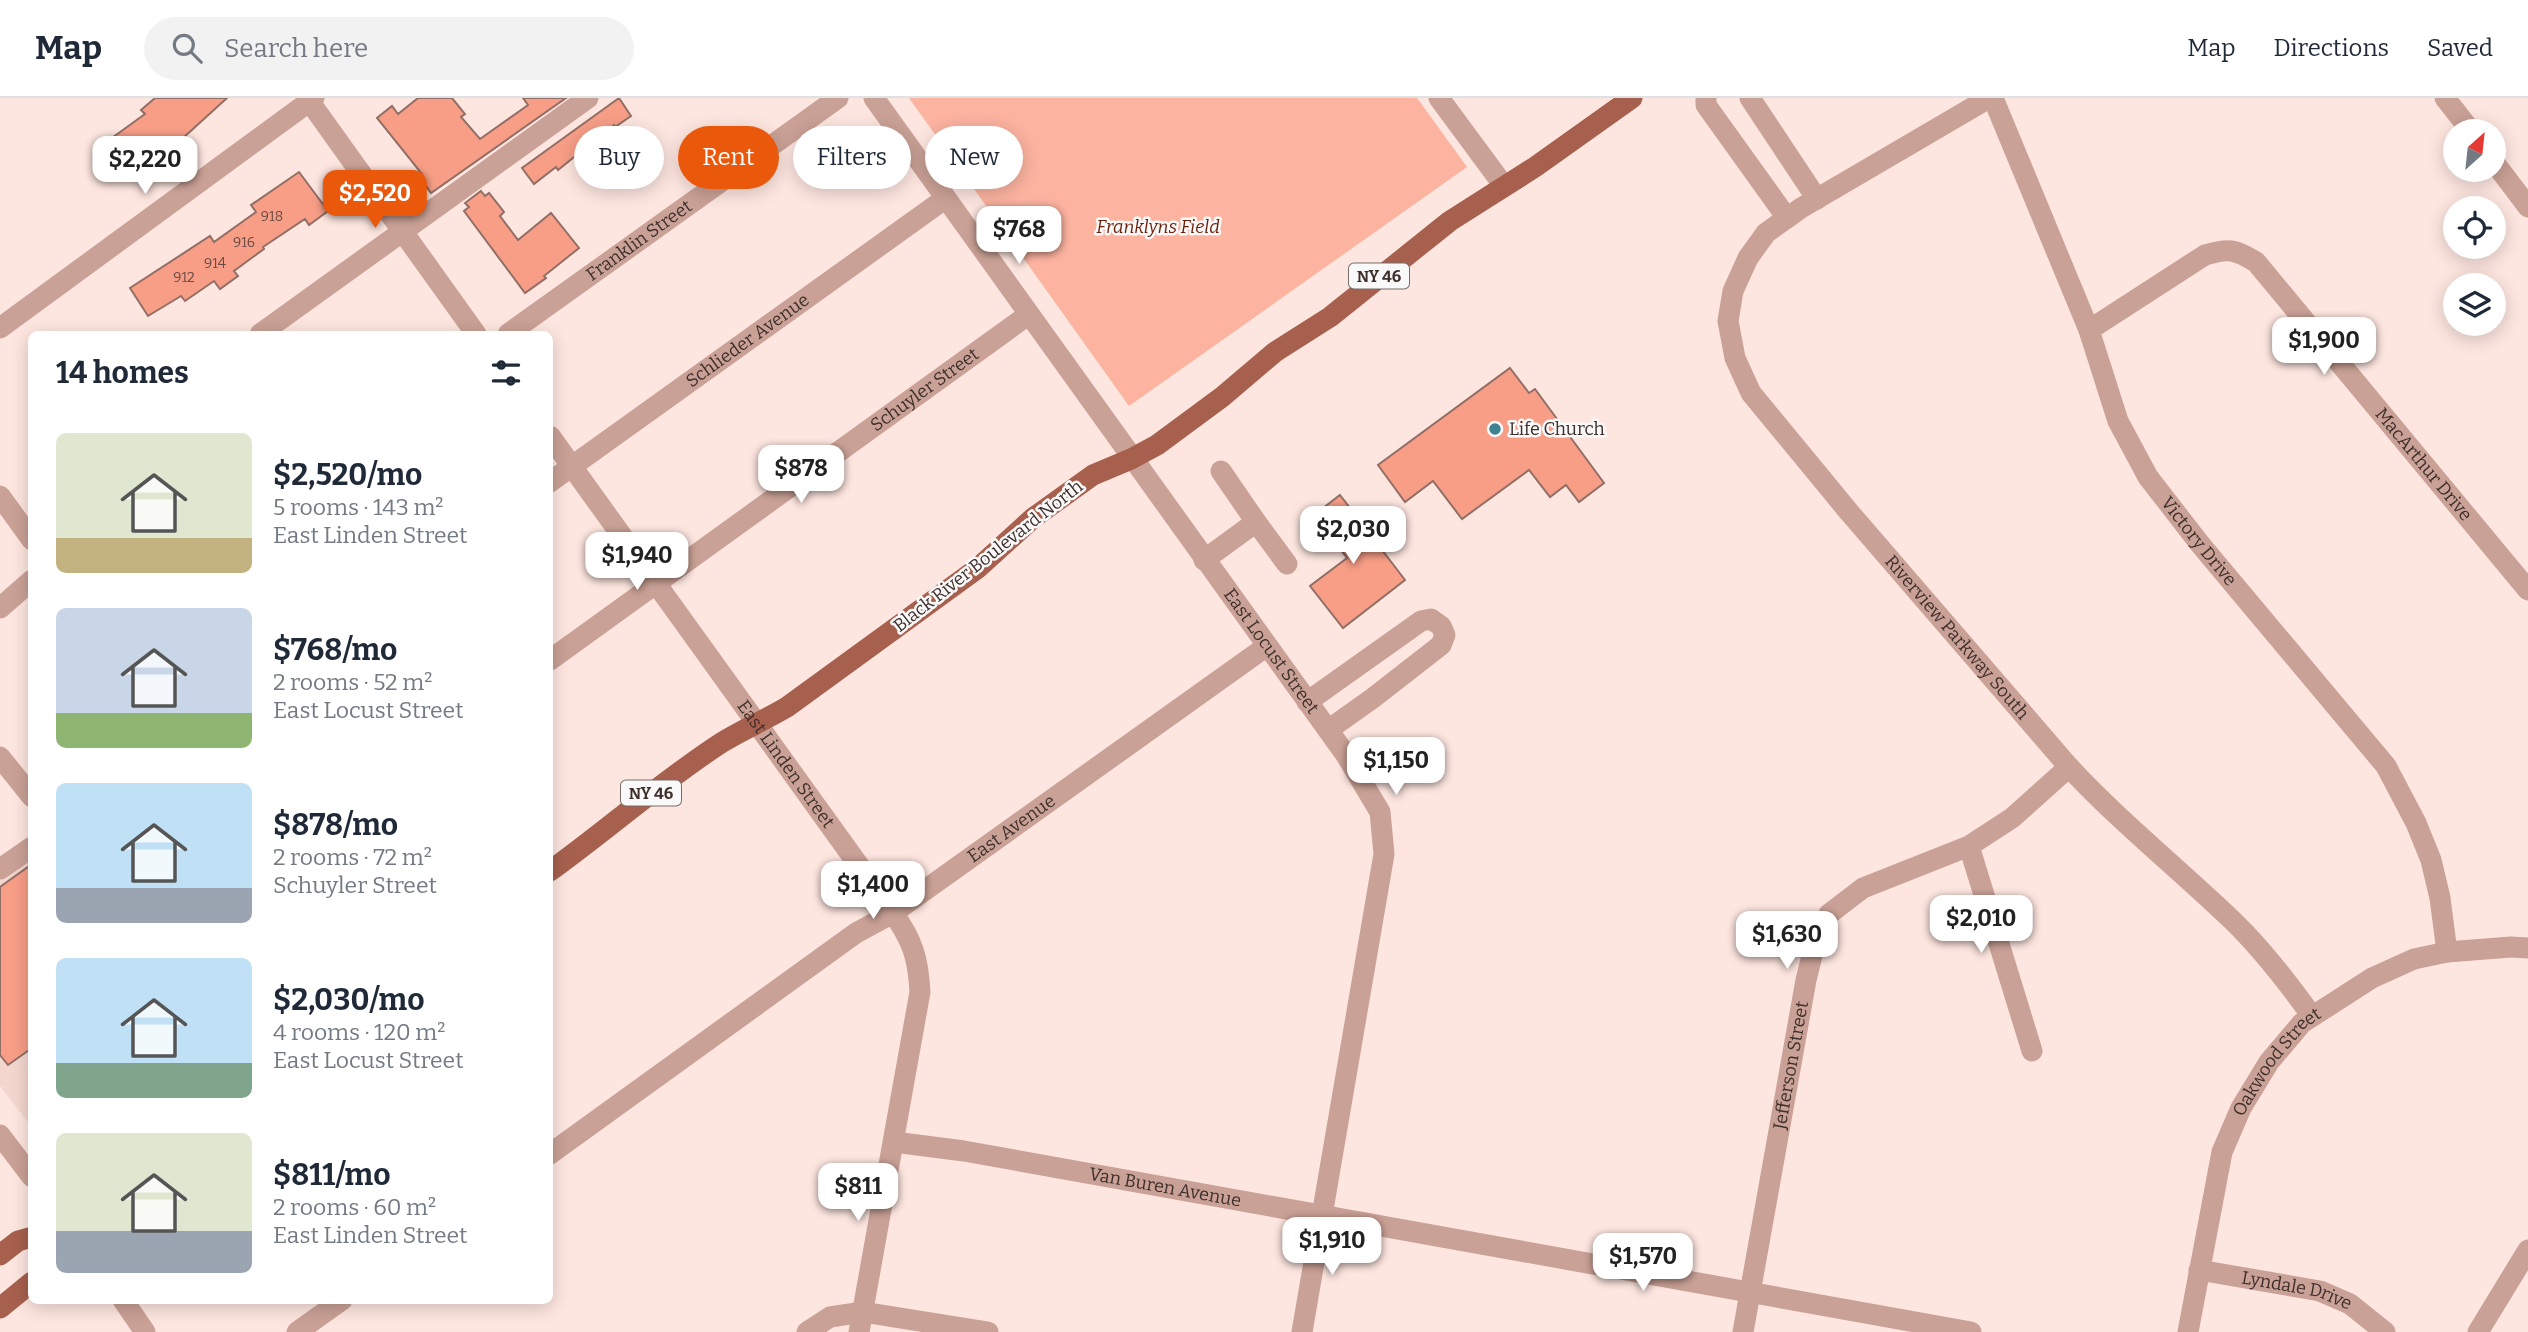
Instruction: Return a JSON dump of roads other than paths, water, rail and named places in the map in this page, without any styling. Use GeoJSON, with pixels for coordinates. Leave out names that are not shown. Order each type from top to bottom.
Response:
{"type":"FeatureCollection","features":[{"type":"Feature","properties":{"kind":"main road","name":"Black River Boulevard North"},"geometry":{"type":"LineString","coordinates":[[553,869],[642,799],[713,749],[786,707],[978,568],[1033,519],[1093,475],[1157,445],[1222,397],[1275,352],[1330,317],[1440,228],[1535,167],[1632,98]]}},
{"type":"Feature","properties":{"kind":"main road"},"geometry":{"type":"LineString","coordinates":[[0,1255],[18,1241],[28,1238]]}},
{"type":"Feature","properties":{"kind":"main road"},"geometry":{"type":"LineString","coordinates":[[0,1308],[28,1285]]}},
{"type":"Feature","properties":{"kind":"street"},"geometry":{"type":"LineString","coordinates":[[264,331],[588,98]]}},
{"type":"Feature","properties":{"kind":"street","name":"Franklin Street"},"geometry":{"type":"LineString","coordinates":[[512,331],[838,98]]}},
{"type":"Feature","properties":{"kind":"street","name":"East Locust Street"},"geometry":{"type":"LineString","coordinates":[[874,98],[1328,730],[1380,813],[1384,854],[1302,1332]]}},
{"type":"Feature","properties":{"kind":"street"},"geometry":{"type":"LineString","coordinates":[[1439,98],[1504,186]]}},
{"type":"Feature","properties":{"kind":"street"},"geometry":{"type":"LineString","coordinates":[[1706,98],[1706,105],[1787,218]]}},
{"type":"Feature","properties":{"kind":"street"},"geometry":{"type":"LineString","coordinates":[[1750,98],[1817,199]]}},
{"type":"Feature","properties":{"kind":"street","name":"Riverview Parkway South"},"geometry":{"type":"LineString","coordinates":[[1991,98],[1817,199],[1766,233],[1748,258],[1733,292],[1728,321],[1735,358],[1751,393],[2069,767],[2104,805],[2234,922],[2281,972],[2312,1016]]}},
{"type":"Feature","properties":{"kind":"street","name":"Victory Drive"},"geometry":{"type":"LineString","coordinates":[[1991,98],[2089,330],[2118,421],[2148,477],[2200,544],[2386,766],[2416,823],[2431,860],[2440,898],[2447,952]]}},
{"type":"Feature","properties":{"kind":"street"},"geometry":{"type":"LineString","coordinates":[[2445,98],[2462,119]]}},
{"type":"Feature","properties":{"kind":"street"},"geometry":{"type":"LineString","coordinates":[[0,328],[310,99],[402,233],[474,331]]}},
{"type":"Feature","properties":{"kind":"street"},"geometry":{"type":"LineString","coordinates":[[2506,178],[2528,207]]}},
{"type":"Feature","properties":{"kind":"street","name":"Schlieder Avenue"},"geometry":{"type":"LineString","coordinates":[[553,480],[946,198]]}},
{"type":"Feature","properties":{"kind":"street","name":"MacArthur Drive"},"geometry":{"type":"LineString","coordinates":[[2089,330],[2204,256],[2224,250],[2240,252],[2256,262],[2528,590]]}},
{"type":"Feature","properties":{"kind":"street","name":"Schuyler Street"},"geometry":{"type":"LineString","coordinates":[[553,658],[1028,315]]}},
{"type":"Feature","properties":{"kind":"street","name":"East Linden Street"},"geometry":{"type":"LineString","coordinates":[[553,440],[909,935],[918,962],[920,992],[861,1322]]}},
{"type":"Feature","properties":{"kind":"street"},"geometry":{"type":"LineString","coordinates":[[1220,471],[1287,564]]}},
{"type":"Feature","properties":{"kind":"street"},"geometry":{"type":"LineString","coordinates":[[0,496],[28,534]]}},
{"type":"Feature","properties":{"kind":"street"},"geometry":{"type":"LineString","coordinates":[[1204,560],[1256,522]]}},
{"type":"Feature","properties":{"kind":"street"},"geometry":{"type":"LineString","coordinates":[[0,608],[28,584]]}},
{"type":"Feature","properties":{"kind":"street"},"geometry":{"type":"LineString","coordinates":[[1307,702],[1421,621],[1431,619],[1441,626],[1445,635],[1441,645],[1328,730]]}},
{"type":"Feature","properties":{"kind":"street","name":"East Avenue"},"geometry":{"type":"LineString","coordinates":[[553,1152],[856,933],[893,913],[1267,646]]}},
{"type":"Feature","properties":{"kind":"street"},"geometry":{"type":"LineString","coordinates":[[0,757],[28,792]]}},
{"type":"Feature","properties":{"kind":"street","name":"Jefferson Street"},"geometry":{"type":"LineString","coordinates":[[1743,1332],[1806,981],[1816,939],[1829,914],[1863,888],[1969,846],[2012,818],[2069,767]]}},
{"type":"Feature","properties":{"kind":"street"},"geometry":{"type":"LineString","coordinates":[[1969,846],[2032,1052]]}},
{"type":"Feature","properties":{"kind":"street"},"geometry":{"type":"LineString","coordinates":[[0,869],[28,850]]}},
{"type":"Feature","properties":{"kind":"street","name":"Oakwood Street"},"geometry":{"type":"LineString","coordinates":[[2188,1332],[2222,1152],[2241,1108],[2269,1062],[2302,1023],[2372,978],[2414,959],[2447,952],[2528,948]]}},
{"type":"Feature","properties":{"kind":"street"},"geometry":{"type":"LineString","coordinates":[[0,1135],[28,1172]]}},
{"type":"Feature","properties":{"kind":"street","name":"Van Buren Avenue"},"geometry":{"type":"LineString","coordinates":[[894,1142],[964,1151],[1971,1332]]}},
{"type":"Feature","properties":{"kind":"street"},"geometry":{"type":"LineString","coordinates":[[2478,1332],[2528,1250]]}},
{"type":"Feature","properties":{"kind":"street","name":"Lyndale Drive"},"geometry":{"type":"LineString","coordinates":[[2199,1270],[2320,1291],[2350,1304],[2385,1332]]}},
{"type":"Feature","properties":{"kind":"street"},"geometry":{"type":"LineString","coordinates":[[126,1304],[145,1332]]}},
{"type":"Feature","properties":{"kind":"street"},"geometry":{"type":"LineString","coordinates":[[297,1332],[336,1304]]}},
{"type":"Feature","properties":{"kind":"street"},"geometry":{"type":"LineString","coordinates":[[807,1332],[830,1317],[988,1332]]}},
{"type":"Feature","properties":{"kind":"place","name":"Life Church"},"geometry":{"type":"Point","coordinates":[1495,429]}},
{"type":"Feature","properties":{"kind":"park label","name":"Franklyns Field"},"geometry":{"type":"Point","coordinates":[1158,227]}}]}
